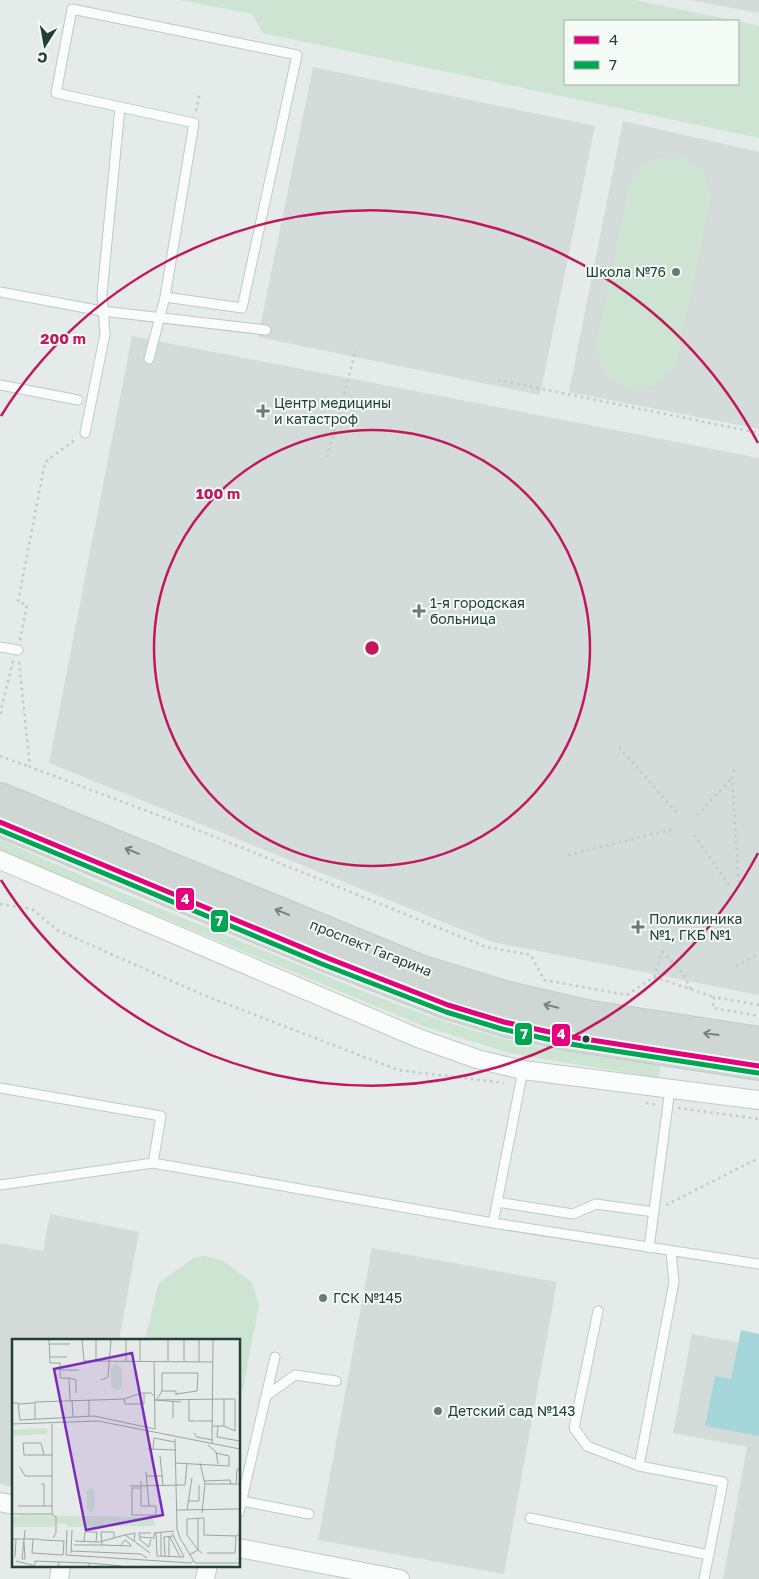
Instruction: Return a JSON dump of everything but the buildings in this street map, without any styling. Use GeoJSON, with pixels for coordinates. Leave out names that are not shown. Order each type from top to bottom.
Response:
{"type":"FeatureCollection","features":[{"type":"Feature","properties":{"kind":"main road","name":"проспект Гагарина"},"geometry":{"type":"LineString","coordinates":[[0,797],[420,969],[505,995],[591,1015],[759,1041]]}},
{"type":"Feature","properties":{"kind":"main road","name":"проспект Гагарина"},"geometry":{"type":"LineString","coordinates":[[0,822],[325,957],[448,1005],[504,1022],[572,1037],[759,1066]]}},
{"type":"Feature","properties":{"kind":"street"},"geometry":{"type":"LineString","coordinates":[[0,860],[418,1038],[476,1058],[523,1070],[759,1100]]}},
{"type":"Feature","properties":{"kind":"street"},"geometry":{"type":"LineString","coordinates":[[240,1548],[355,1575],[400,1579]]}},
{"type":"Feature","properties":{"kind":"street"},"geometry":{"type":"LineString","coordinates":[[58,1579],[61,1566]]}},
{"type":"Feature","properties":{"kind":"street"},"geometry":{"type":"LineString","coordinates":[[205,1579],[208,1566]]}},
{"type":"Feature","properties":{"kind":"lane"},"geometry":{"type":"LineString","coordinates":[[149,359],[164,297],[194,123],[56,93],[72,9],[297,55],[242,308],[164,297]]}},
{"type":"Feature","properties":{"kind":"lane"},"geometry":{"type":"LineString","coordinates":[[85,433],[105,334],[102,294],[120,107]]}},
{"type":"Feature","properties":{"kind":"lane"},"geometry":{"type":"LineString","coordinates":[[0,292],[102,311],[266,330]]}},
{"type":"Feature","properties":{"kind":"lane"},"geometry":{"type":"LineString","coordinates":[[0,385],[78,400]]}},
{"type":"Feature","properties":{"kind":"lane"},"geometry":{"type":"LineString","coordinates":[[0,647],[18,650]]}},
{"type":"Feature","properties":{"kind":"lane"},"geometry":{"type":"LineString","coordinates":[[493,1223],[523,1070]]}},
{"type":"Feature","properties":{"kind":"lane"},"geometry":{"type":"LineString","coordinates":[[0,1088],[161,1116],[153,1163]]}},
{"type":"Feature","properties":{"kind":"lane"},"geometry":{"type":"LineString","coordinates":[[649,1248],[670,1088]]}},
{"type":"Feature","properties":{"kind":"lane"},"geometry":{"type":"LineString","coordinates":[[0,1186],[153,1163],[493,1223],[671,1252],[759,1264]]}},
{"type":"Feature","properties":{"kind":"lane"},"geometry":{"type":"LineString","coordinates":[[497,1202],[573,1214],[596,1204],[654,1212]]}},
{"type":"Feature","properties":{"kind":"lane"},"geometry":{"type":"LineString","coordinates":[[639,1466],[674,1282],[671,1252]]}},
{"type":"Feature","properties":{"kind":"lane"},"geometry":{"type":"LineString","coordinates":[[598,1311],[574,1428],[587,1446],[639,1466],[723,1482],[704,1579]]}},
{"type":"Feature","properties":{"kind":"lane"},"geometry":{"type":"LineString","coordinates":[[240,1508],[275,1357]]}},
{"type":"Feature","properties":{"kind":"lane"},"geometry":{"type":"LineString","coordinates":[[266,1396],[295,1375],[336,1381]]}},
{"type":"Feature","properties":{"kind":"lane"},"geometry":{"type":"LineString","coordinates":[[242,1501],[309,1514]]}},
{"type":"Feature","properties":{"kind":"lane"},"geometry":{"type":"LineString","coordinates":[[530,1518],[709,1555]]}},
{"type":"Feature","properties":{"kind":"path"},"geometry":{"type":"LineString","coordinates":[[194,123],[200,92]]}},
{"type":"Feature","properties":{"kind":"path"},"geometry":{"type":"LineString","coordinates":[[327,457],[356,350]]}},
{"type":"Feature","properties":{"kind":"path"},"geometry":{"type":"LineString","coordinates":[[498,380],[759,432]]}},
{"type":"Feature","properties":{"kind":"path"},"geometry":{"type":"LineString","coordinates":[[0,714],[11,664],[18,650],[27,605],[18,602],[45,462],[85,433]]}},
{"type":"Feature","properties":{"kind":"path"},"geometry":{"type":"LineString","coordinates":[[18,650],[30,768]]}},
{"type":"Feature","properties":{"kind":"path"},"geometry":{"type":"LineString","coordinates":[[619,747],[677,813]]}},
{"type":"Feature","properties":{"kind":"path"},"geometry":{"type":"LineString","coordinates":[[0,756],[203,832],[486,947],[531,955],[544,980],[627,994],[654,977],[662,951],[684,974],[692,992]]}},
{"type":"Feature","properties":{"kind":"path"},"geometry":{"type":"LineString","coordinates":[[734,770],[732,778],[739,888]]}},
{"type":"Feature","properties":{"kind":"path"},"geometry":{"type":"LineString","coordinates":[[697,815],[732,778]]}},
{"type":"Feature","properties":{"kind":"path"},"geometry":{"type":"LineString","coordinates":[[568,855],[674,829]]}},
{"type":"Feature","properties":{"kind":"path"},"geometry":{"type":"LineString","coordinates":[[694,834],[730,885]]}},
{"type":"Feature","properties":{"kind":"path"},"geometry":{"type":"LineString","coordinates":[[736,966],[759,954]]}},
{"type":"Feature","properties":{"kind":"path"},"geometry":{"type":"LineString","coordinates":[[654,977],[692,992],[759,1005]]}},
{"type":"Feature","properties":{"kind":"path"},"geometry":{"type":"LineString","coordinates":[[714,997],[713,1008],[759,1016]]}},
{"type":"Feature","properties":{"kind":"path"},"geometry":{"type":"LineString","coordinates":[[654,1212],[759,1158]]}},
{"type":"Feature","properties":{"kind":"shaded area"},"geometry":{"type":"Polygon","coordinates":[[[689,0],[759,0],[759,13],[689,0]]]}},
{"type":"Feature","properties":{"kind":"shaded area"},"geometry":{"type":"Polygon","coordinates":[[[313,67],[595,126],[540,395],[258,337],[313,67]]]}},
{"type":"Feature","properties":{"kind":"shaded area","name":"Школа №76"},"geometry":{"type":"Polygon","coordinates":[[[623,121],[759,152],[759,429],[569,392],[623,121]]]}},
{"type":"Feature","properties":{"kind":"shaded area","name":"1-я городская больница"},"geometry":{"type":"Polygon","coordinates":[[[132,336],[759,458],[759,995],[493,942],[49,763],[132,336]]]}},
{"type":"Feature","properties":{"kind":"shaded area"},"geometry":{"type":"Polygon","coordinates":[[[50,1214],[139,1232],[119,1339],[12,1339],[12,1487],[0,1484],[0,1243],[43,1251],[50,1214]]]}},
{"type":"Feature","properties":{"kind":"shaded area","name":"Детский сад №143"},"geometry":{"type":"Polygon","coordinates":[[[372,1248],[557,1282],[504,1574],[318,1540],[372,1248]]]}},
{"type":"Feature","properties":{"kind":"shaded area"},"geometry":{"type":"Polygon","coordinates":[[[692,1334],[759,1346],[759,1579],[723,1579],[747,1447],[673,1433],[692,1334]]]}},
{"type":"Feature","properties":{"kind":"green space"},"geometry":{"type":"Polygon","coordinates":[[[179,0],[634,0],[733,20],[564,20],[564,85],[739,85],[739,21],[759,26],[759,138],[263,33],[252,14],[179,0]]]}},
{"type":"Feature","properties":{"kind":"green space"},"geometry":{"type":"Polygon","coordinates":[[[678,154],[702,170],[711,197],[676,363],[659,384],[632,390],[605,374],[595,350],[629,186],[643,162],[678,154]]]}},
{"type":"Feature","properties":{"kind":"green space"},"geometry":{"type":"Polygon","coordinates":[[[0,839],[137,899],[423,1014],[483,1033],[532,1045],[660,1064],[659,1078],[513,1054],[423,1026],[0,850],[0,839]]]}},
{"type":"Feature","properties":{"kind":"green space"},"geometry":{"type":"Polygon","coordinates":[[[205,1256],[224,1261],[252,1283],[259,1305],[240,1404],[240,1339],[145,1339],[158,1284],[193,1258],[205,1256]]]}},
{"type":"Feature","properties":{"kind":"water"},"geometry":{"type":"Polygon","coordinates":[[[741,1330],[759,1334],[759,1436],[705,1426],[715,1376],[731,1379],[741,1330]]]}},
{"type":"Feature","properties":{"kind":"transit line","name":"4"},"geometry":{"type":"LineString","coordinates":[[0,822],[325,957],[448,1005],[504,1022],[572,1037],[759,1066]]}},
{"type":"Feature","properties":{"kind":"transit line","name":"7"},"geometry":{"type":"LineString","coordinates":[[0,830],[322,964],[446,1012],[502,1029],[570,1044],[758,1073]]}},
{"type":"Feature","properties":{"kind":"place","name":"Школа №76"},"geometry":{"type":"Point","coordinates":[676,272]}},
{"type":"Feature","properties":{"kind":"place","name":"Центр медицины и катастроф"},"geometry":{"type":"Point","coordinates":[263,411]}},
{"type":"Feature","properties":{"kind":"place","name":"1-я городская больница"},"geometry":{"type":"Point","coordinates":[419,611]}},
{"type":"Feature","properties":{"kind":"place","name":"Поликлиника №1, ГКБ №1"},"geometry":{"type":"Point","coordinates":[638,927]}},
{"type":"Feature","properties":{"kind":"place","name":"ГСК №145"},"geometry":{"type":"Point","coordinates":[323,1298]}},
{"type":"Feature","properties":{"kind":"place","name":"Детский сад №143"},"geometry":{"type":"Point","coordinates":[438,1411]}}]}
